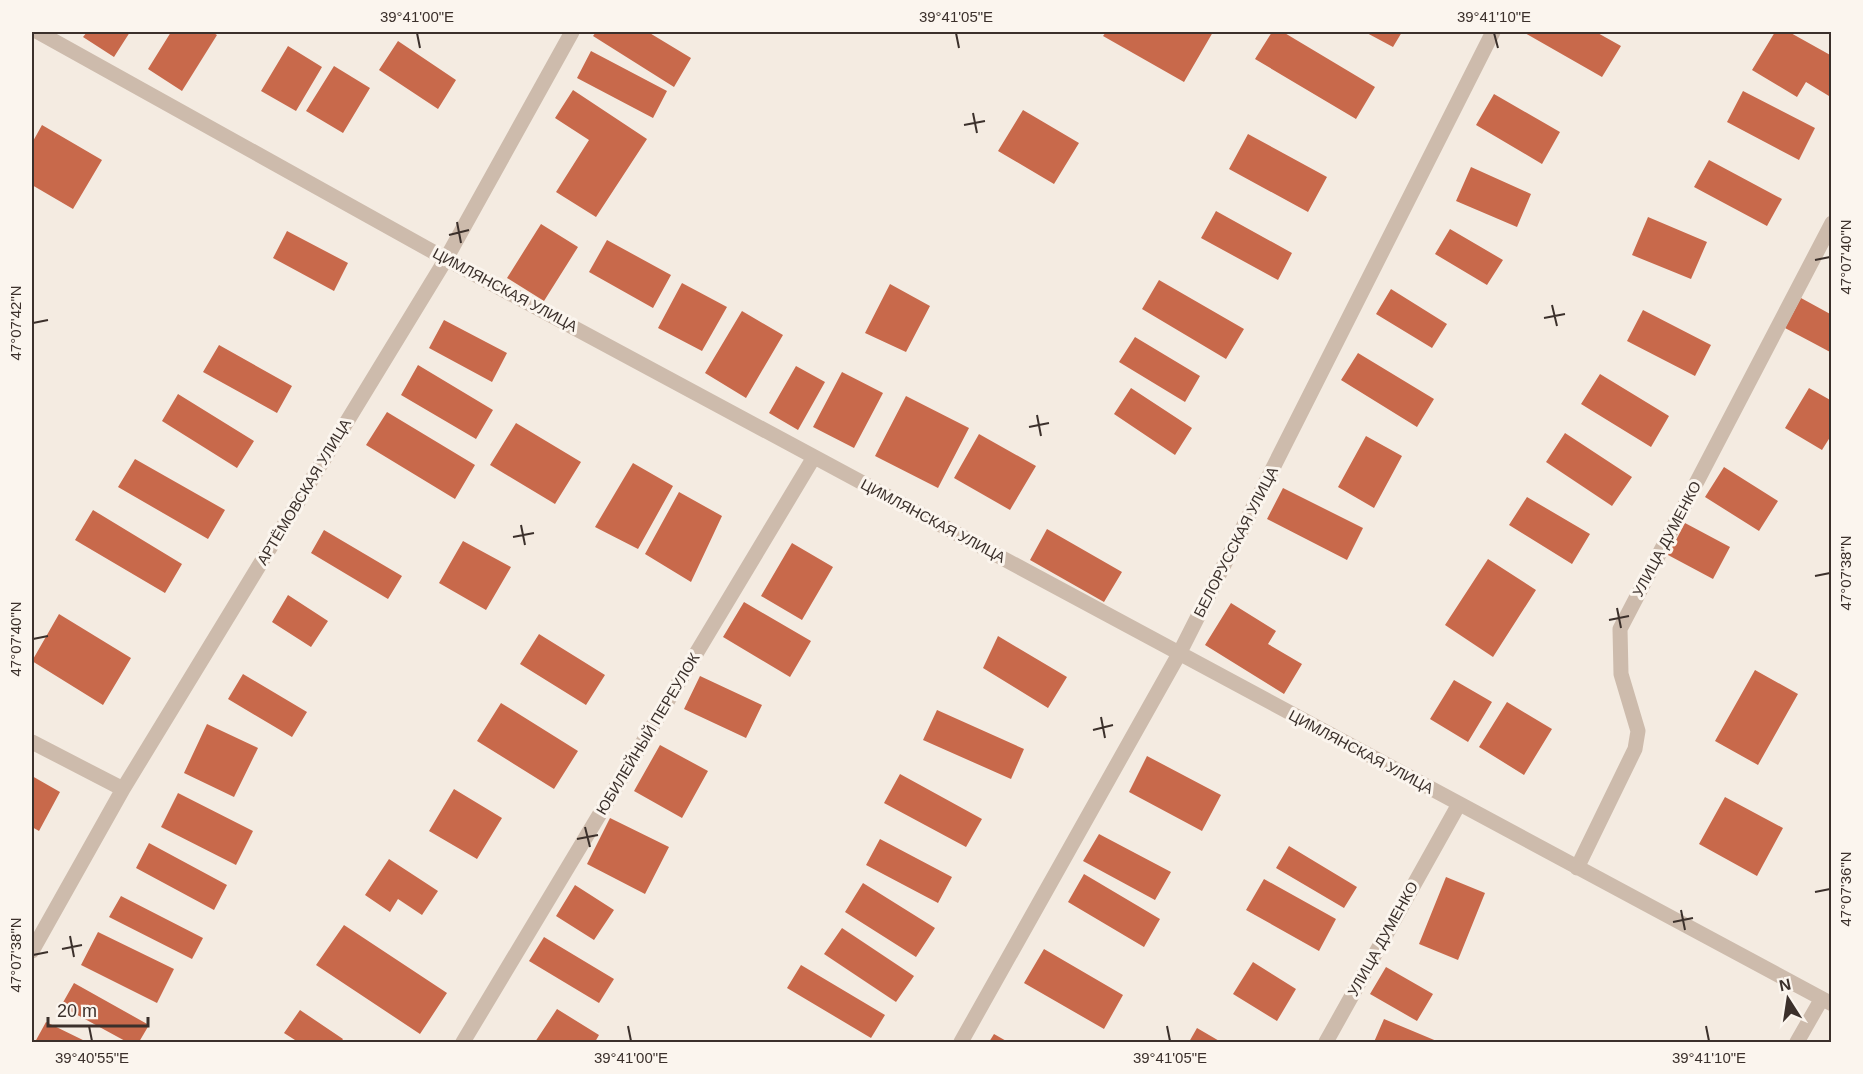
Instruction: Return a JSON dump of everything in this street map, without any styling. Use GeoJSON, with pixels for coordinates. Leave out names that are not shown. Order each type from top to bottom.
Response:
{"type":"FeatureCollection","features":[{"type":"Feature","properties":{"kind":"street","name":"ЦИМЛЯНСКАЯ УЛИЦА"},"geometry":{"type":"LineString","coordinates":[[38,32],[446,259],[1826,1002]]}},
{"type":"Feature","properties":{"kind":"street","name":"АРТЁМОВСКАЯ УЛИЦА"},"geometry":{"type":"LineString","coordinates":[[32,951],[123,789],[446,259],[572,32]]}},
{"type":"Feature","properties":{"kind":"street","name":"БЕЛОРУССКАЯ УЛИЦА"},"geometry":{"type":"LineString","coordinates":[[961,1042],[1179,654],[1493,32]]}},
{"type":"Feature","properties":{"kind":"street","name":"УЛИЦА ДУМЕНКО"},"geometry":{"type":"LineString","coordinates":[[1577,868],[1635,749],[1638,730],[1621,674],[1620,628],[1832,223]]}},
{"type":"Feature","properties":{"kind":"street","name":"ЮБИЛЕЙНЫЙ ПЕРЕУЛОК"},"geometry":{"type":"LineString","coordinates":[[463,1042],[814,457]]}},
{"type":"Feature","properties":{"kind":"street"},"geometry":{"type":"LineString","coordinates":[[32,742],[123,789]]}},
{"type":"Feature","properties":{"kind":"street","name":"УЛИЦА ДУМЕНКО"},"geometry":{"type":"LineString","coordinates":[[1326,1042],[1459,804]]}},
{"type":"Feature","properties":{"kind":"street"},"geometry":{"type":"LineString","coordinates":[[1797,1042],[1826,1002]]}},
{"type":"Feature","properties":{"kind":"building"},"geometry":{"type":"Polygon","coordinates":[[[87,32],[130,32],[114,57],[83,37],[87,32]]]}},
{"type":"Feature","properties":{"kind":"building"},"geometry":{"type":"Polygon","coordinates":[[[171,32],[212,32],[217,35],[182,91],[148,69],[171,32]]]}},
{"type":"Feature","properties":{"kind":"building"},"geometry":{"type":"Polygon","coordinates":[[[596,32],[648,32],[691,58],[674,87],[593,36],[596,32]]]}},
{"type":"Feature","properties":{"kind":"building"},"geometry":{"type":"Polygon","coordinates":[[[1106,32],[1213,32],[1184,82],[1103,36],[1106,32]]]}},
{"type":"Feature","properties":{"kind":"building"},"geometry":{"type":"Polygon","coordinates":[[[1272,32],[1283,32],[1375,87],[1356,119],[1255,59],[1272,32]]]}},
{"type":"Feature","properties":{"kind":"building"},"geometry":{"type":"Polygon","coordinates":[[[1365,32],[1402,32],[1393,47],[1365,32]]]}},
{"type":"Feature","properties":{"kind":"building"},"geometry":{"type":"Polygon","coordinates":[[[1523,32],[1596,32],[1621,46],[1602,77],[1523,32]]]}},
{"type":"Feature","properties":{"kind":"building"},"geometry":{"type":"Polygon","coordinates":[[[1775,32],[1789,32],[1832,56],[1832,92],[1829,96],[1806,82],[1797,97],[1752,70],[1775,32]]]}},
{"type":"Feature","properties":{"kind":"building"},"geometry":{"type":"Polygon","coordinates":[[[398,41],[456,80],[438,109],[379,70],[398,41]]]}},
{"type":"Feature","properties":{"kind":"building"},"geometry":{"type":"Polygon","coordinates":[[[288,46],[322,67],[296,111],[261,91],[288,46]]]}},
{"type":"Feature","properties":{"kind":"building"},"geometry":{"type":"Polygon","coordinates":[[[591,51],[667,91],[653,118],[577,78],[591,51]]]}},
{"type":"Feature","properties":{"kind":"building"},"geometry":{"type":"Polygon","coordinates":[[[334,66],[370,88],[343,133],[306,111],[334,66]]]}},
{"type":"Feature","properties":{"kind":"building"},"geometry":{"type":"Polygon","coordinates":[[[573,90],[647,139],[596,217],[556,192],[589,140],[555,118],[573,90]]]}},
{"type":"Feature","properties":{"kind":"building"},"geometry":{"type":"Polygon","coordinates":[[[1743,91],[1815,128],[1799,160],[1727,122],[1743,91]]]}},
{"type":"Feature","properties":{"kind":"building"},"geometry":{"type":"Polygon","coordinates":[[[1494,94],[1560,132],[1542,164],[1476,125],[1494,94]]]}},
{"type":"Feature","properties":{"kind":"building"},"geometry":{"type":"Polygon","coordinates":[[[1023,110],[1079,143],[1054,184],[998,151],[1023,110]]]}},
{"type":"Feature","properties":{"kind":"building"},"geometry":{"type":"Polygon","coordinates":[[[42,125],[102,160],[73,209],[32,185],[32,143],[42,125]]]}},
{"type":"Feature","properties":{"kind":"building"},"geometry":{"type":"Polygon","coordinates":[[[1248,134],[1327,177],[1308,212],[1229,169],[1248,134]]]}},
{"type":"Feature","properties":{"kind":"building"},"geometry":{"type":"Polygon","coordinates":[[[1709,160],[1782,199],[1767,226],[1694,187],[1709,160]]]}},
{"type":"Feature","properties":{"kind":"building"},"geometry":{"type":"Polygon","coordinates":[[[1471,167],[1531,194],[1517,227],[1456,201],[1471,167]]]}},
{"type":"Feature","properties":{"kind":"building"},"geometry":{"type":"Polygon","coordinates":[[[1216,211],[1292,253],[1278,280],[1201,238],[1216,211]]]}},
{"type":"Feature","properties":{"kind":"building"},"geometry":{"type":"Polygon","coordinates":[[[1648,217],[1707,242],[1691,279],[1632,255],[1648,217]]]}},
{"type":"Feature","properties":{"kind":"building"},"geometry":{"type":"Polygon","coordinates":[[[541,224],[578,247],[544,301],[507,278],[541,224]]]}},
{"type":"Feature","properties":{"kind":"building"},"geometry":{"type":"Polygon","coordinates":[[[1450,229],[1503,260],[1487,285],[1435,254],[1450,229]]]}},
{"type":"Feature","properties":{"kind":"building"},"geometry":{"type":"Polygon","coordinates":[[[287,231],[348,263],[334,291],[273,258],[287,231]]]}},
{"type":"Feature","properties":{"kind":"building"},"geometry":{"type":"Polygon","coordinates":[[[607,240],[671,275],[653,308],[589,272],[607,240]]]}},
{"type":"Feature","properties":{"kind":"building"},"geometry":{"type":"Polygon","coordinates":[[[1159,280],[1244,329],[1226,359],[1142,309],[1159,280]]]}},
{"type":"Feature","properties":{"kind":"building"},"geometry":{"type":"Polygon","coordinates":[[[682,283],[727,307],[702,351],[658,328],[682,283]]]}},
{"type":"Feature","properties":{"kind":"building"},"geometry":{"type":"Polygon","coordinates":[[[890,284],[930,306],[906,352],[865,333],[890,284]]]}},
{"type":"Feature","properties":{"kind":"building"},"geometry":{"type":"Polygon","coordinates":[[[1391,289],[1447,324],[1432,348],[1376,314],[1391,289]]]}},
{"type":"Feature","properties":{"kind":"building"},"geometry":{"type":"Polygon","coordinates":[[[1801,298],[1832,315],[1832,353],[1785,328],[1801,298]]]}},
{"type":"Feature","properties":{"kind":"building"},"geometry":{"type":"Polygon","coordinates":[[[1643,310],[1711,345],[1695,376],[1627,341],[1643,310]]]}},
{"type":"Feature","properties":{"kind":"building"},"geometry":{"type":"Polygon","coordinates":[[[742,311],[783,335],[746,398],[705,373],[742,311]]]}},
{"type":"Feature","properties":{"kind":"building"},"geometry":{"type":"Polygon","coordinates":[[[444,320],[507,353],[492,382],[429,348],[444,320]]]}},
{"type":"Feature","properties":{"kind":"building"},"geometry":{"type":"Polygon","coordinates":[[[1135,337],[1200,376],[1185,402],[1119,362],[1135,337]]]}},
{"type":"Feature","properties":{"kind":"building"},"geometry":{"type":"Polygon","coordinates":[[[219,345],[292,386],[277,413],[203,372],[219,345]]]}},
{"type":"Feature","properties":{"kind":"building"},"geometry":{"type":"Polygon","coordinates":[[[1358,353],[1434,399],[1417,427],[1341,380],[1358,353]]]}},
{"type":"Feature","properties":{"kind":"building"},"geometry":{"type":"Polygon","coordinates":[[[418,365],[493,410],[476,439],[401,395],[418,365]]]}},
{"type":"Feature","properties":{"kind":"building"},"geometry":{"type":"Polygon","coordinates":[[[796,366],[825,382],[798,430],[769,413],[796,366]]]}},
{"type":"Feature","properties":{"kind":"building"},"geometry":{"type":"Polygon","coordinates":[[[842,372],[883,393],[854,448],[813,427],[842,372]]]}},
{"type":"Feature","properties":{"kind":"building"},"geometry":{"type":"Polygon","coordinates":[[[1600,374],[1669,416],[1651,447],[1581,404],[1600,374]]]}},
{"type":"Feature","properties":{"kind":"building"},"geometry":{"type":"Polygon","coordinates":[[[1131,388],[1192,428],[1175,455],[1114,414],[1131,388]]]}},
{"type":"Feature","properties":{"kind":"building"},"geometry":{"type":"Polygon","coordinates":[[[1809,388],[1832,401],[1832,434],[1822,450],[1785,428],[1809,388]]]}},
{"type":"Feature","properties":{"kind":"building"},"geometry":{"type":"Polygon","coordinates":[[[178,394],[254,441],[237,468],[162,421],[178,394]]]}},
{"type":"Feature","properties":{"kind":"building"},"geometry":{"type":"Polygon","coordinates":[[[906,396],[969,428],[938,488],[875,456],[906,396]]]}},
{"type":"Feature","properties":{"kind":"building"},"geometry":{"type":"Polygon","coordinates":[[[387,412],[475,465],[455,499],[366,445],[387,412]]]}},
{"type":"Feature","properties":{"kind":"building"},"geometry":{"type":"Polygon","coordinates":[[[516,423],[581,462],[555,504],[490,465],[516,423]]]}},
{"type":"Feature","properties":{"kind":"building"},"geometry":{"type":"Polygon","coordinates":[[[1565,433],[1632,477],[1612,506],[1546,462],[1565,433]]]}},
{"type":"Feature","properties":{"kind":"building"},"geometry":{"type":"Polygon","coordinates":[[[979,434],[1036,466],[1010,510],[954,478],[979,434]]]}},
{"type":"Feature","properties":{"kind":"building"},"geometry":{"type":"Polygon","coordinates":[[[1366,436],[1402,456],[1374,508],[1338,487],[1366,436]]]}},
{"type":"Feature","properties":{"kind":"building"},"geometry":{"type":"Polygon","coordinates":[[[135,459],[225,510],[208,539],[118,487],[135,459]]]}},
{"type":"Feature","properties":{"kind":"building"},"geometry":{"type":"Polygon","coordinates":[[[633,463],[673,486],[638,549],[595,527],[633,463]]]}},
{"type":"Feature","properties":{"kind":"building"},"geometry":{"type":"Polygon","coordinates":[[[1724,467],[1778,501],[1759,531],[1705,497],[1724,467]]]}},
{"type":"Feature","properties":{"kind":"building"},"geometry":{"type":"Polygon","coordinates":[[[1283,488],[1363,528],[1347,560],[1267,519],[1283,488]]]}},
{"type":"Feature","properties":{"kind":"building"},"geometry":{"type":"Polygon","coordinates":[[[679,492],[722,516],[691,582],[645,554],[679,492]]]}},
{"type":"Feature","properties":{"kind":"building"},"geometry":{"type":"Polygon","coordinates":[[[1527,497],[1590,534],[1572,564],[1509,525],[1527,497]]]}},
{"type":"Feature","properties":{"kind":"building"},"geometry":{"type":"Polygon","coordinates":[[[93,510],[182,564],[165,593],[75,540],[93,510]]]}},
{"type":"Feature","properties":{"kind":"building"},"geometry":{"type":"Polygon","coordinates":[[[1685,523],[1730,547],[1713,579],[1668,555],[1685,523]]]}},
{"type":"Feature","properties":{"kind":"building"},"geometry":{"type":"Polygon","coordinates":[[[1047,529],[1122,572],[1104,602],[1030,560],[1047,529]]]}},
{"type":"Feature","properties":{"kind":"building"},"geometry":{"type":"Polygon","coordinates":[[[324,530],[402,576],[388,599],[311,553],[324,530]]]}},
{"type":"Feature","properties":{"kind":"building"},"geometry":{"type":"Polygon","coordinates":[[[463,541],[511,567],[486,610],[439,583],[463,541]]]}},
{"type":"Feature","properties":{"kind":"building"},"geometry":{"type":"Polygon","coordinates":[[[792,543],[833,567],[802,620],[761,596],[792,543]]]}},
{"type":"Feature","properties":{"kind":"building"},"geometry":{"type":"Polygon","coordinates":[[[1488,559],[1536,590],[1493,657],[1445,625],[1488,559]]]}},
{"type":"Feature","properties":{"kind":"building"},"geometry":{"type":"Polygon","coordinates":[[[288,595],[328,621],[311,647],[272,622],[288,595]]]}},
{"type":"Feature","properties":{"kind":"building"},"geometry":{"type":"Polygon","coordinates":[[[744,602],[811,641],[790,677],[723,637],[744,602]]]}},
{"type":"Feature","properties":{"kind":"building"},"geometry":{"type":"Polygon","coordinates":[[[1231,603],[1276,631],[1268,644],[1302,664],[1284,694],[1205,645],[1231,603]]]}},
{"type":"Feature","properties":{"kind":"building"},"geometry":{"type":"Polygon","coordinates":[[[59,614],[131,658],[103,705],[32,661],[59,614]]]}},
{"type":"Feature","properties":{"kind":"building"},"geometry":{"type":"Polygon","coordinates":[[[539,634],[605,675],[586,705],[520,664],[539,634]]]}},
{"type":"Feature","properties":{"kind":"building"},"geometry":{"type":"Polygon","coordinates":[[[998,636],[1067,677],[1048,708],[983,668],[998,636]]]}},
{"type":"Feature","properties":{"kind":"building"},"geometry":{"type":"Polygon","coordinates":[[[1755,670],[1798,694],[1758,765],[1715,741],[1755,670]]]}},
{"type":"Feature","properties":{"kind":"building"},"geometry":{"type":"Polygon","coordinates":[[[243,674],[307,712],[292,737],[228,699],[243,674]]]}},
{"type":"Feature","properties":{"kind":"building"},"geometry":{"type":"Polygon","coordinates":[[[700,676],[762,705],[746,738],[684,709],[700,676]]]}},
{"type":"Feature","properties":{"kind":"building"},"geometry":{"type":"Polygon","coordinates":[[[1454,680],[1492,702],[1468,742],[1430,719],[1454,680]]]}},
{"type":"Feature","properties":{"kind":"building"},"geometry":{"type":"Polygon","coordinates":[[[1507,702],[1552,729],[1524,775],[1479,747],[1507,702]]]}},
{"type":"Feature","properties":{"kind":"building"},"geometry":{"type":"Polygon","coordinates":[[[501,703],[578,751],[554,789],[477,741],[501,703]]]}},
{"type":"Feature","properties":{"kind":"building"},"geometry":{"type":"Polygon","coordinates":[[[937,710],[1024,749],[1011,779],[923,740],[937,710]]]}},
{"type":"Feature","properties":{"kind":"building"},"geometry":{"type":"Polygon","coordinates":[[[207,724],[258,748],[234,797],[184,773],[207,724]]]}},
{"type":"Feature","properties":{"kind":"building"},"geometry":{"type":"Polygon","coordinates":[[[660,745],[708,771],[682,818],[634,791],[660,745]]]}},
{"type":"Feature","properties":{"kind":"building"},"geometry":{"type":"Polygon","coordinates":[[[1147,756],[1221,795],[1202,831],[1129,792],[1147,756]]]}},
{"type":"Feature","properties":{"kind":"building"},"geometry":{"type":"Polygon","coordinates":[[[900,774],[982,819],[966,847],[884,803],[900,774]]]}},
{"type":"Feature","properties":{"kind":"building"},"geometry":{"type":"Polygon","coordinates":[[[32,776],[60,792],[39,831],[32,827],[32,776]]]}},
{"type":"Feature","properties":{"kind":"building"},"geometry":{"type":"Polygon","coordinates":[[[454,789],[502,818],[477,859],[429,831],[454,789]]]}},
{"type":"Feature","properties":{"kind":"building"},"geometry":{"type":"Polygon","coordinates":[[[178,793],[253,831],[236,865],[161,827],[178,793]]]}},
{"type":"Feature","properties":{"kind":"building"},"geometry":{"type":"Polygon","coordinates":[[[1725,797],[1783,828],[1757,876],[1699,844],[1725,797]]]}},
{"type":"Feature","properties":{"kind":"building"},"geometry":{"type":"Polygon","coordinates":[[[610,818],[669,847],[645,894],[587,864],[610,818]]]}},
{"type":"Feature","properties":{"kind":"building"},"geometry":{"type":"Polygon","coordinates":[[[1099,834],[1171,872],[1155,900],[1083,861],[1099,834]]]}},
{"type":"Feature","properties":{"kind":"building"},"geometry":{"type":"Polygon","coordinates":[[[880,839],[952,877],[938,903],[866,865],[880,839]]]}},
{"type":"Feature","properties":{"kind":"building"},"geometry":{"type":"Polygon","coordinates":[[[149,843],[227,885],[214,910],[136,868],[149,843]]]}},
{"type":"Feature","properties":{"kind":"building"},"geometry":{"type":"Polygon","coordinates":[[[1289,846],[1357,887],[1344,908],[1276,868],[1289,846]]]}},
{"type":"Feature","properties":{"kind":"building"},"geometry":{"type":"Polygon","coordinates":[[[389,859],[438,891],[422,915],[398,899],[390,912],[365,895],[389,859]]]}},
{"type":"Feature","properties":{"kind":"building"},"geometry":{"type":"Polygon","coordinates":[[[1084,874],[1160,919],[1144,947],[1068,902],[1084,874]]]}},
{"type":"Feature","properties":{"kind":"building"},"geometry":{"type":"Polygon","coordinates":[[[1446,877],[1485,893],[1458,960],[1419,944],[1446,877]]]}},
{"type":"Feature","properties":{"kind":"building"},"geometry":{"type":"Polygon","coordinates":[[[1264,879],[1336,919],[1319,951],[1246,910],[1264,879]]]}},
{"type":"Feature","properties":{"kind":"building"},"geometry":{"type":"Polygon","coordinates":[[[863,883],[935,928],[916,957],[845,912],[863,883]]]}},
{"type":"Feature","properties":{"kind":"building"},"geometry":{"type":"Polygon","coordinates":[[[575,885],[614,910],[594,940],[556,916],[575,885]]]}},
{"type":"Feature","properties":{"kind":"building"},"geometry":{"type":"Polygon","coordinates":[[[121,896],[203,938],[192,959],[109,917],[121,896]]]}},
{"type":"Feature","properties":{"kind":"building"},"geometry":{"type":"Polygon","coordinates":[[[344,925],[447,993],[420,1034],[316,965],[344,925]]]}},
{"type":"Feature","properties":{"kind":"building"},"geometry":{"type":"Polygon","coordinates":[[[842,928],[914,976],[896,1002],[824,954],[842,928]]]}},
{"type":"Feature","properties":{"kind":"building"},"geometry":{"type":"Polygon","coordinates":[[[98,932],[174,969],[157,1003],[81,965],[98,932]]]}},
{"type":"Feature","properties":{"kind":"building"},"geometry":{"type":"Polygon","coordinates":[[[544,937],[614,979],[599,1003],[529,961],[544,937]]]}},
{"type":"Feature","properties":{"kind":"building"},"geometry":{"type":"Polygon","coordinates":[[[1044,949],[1123,995],[1104,1029],[1024,983],[1044,949]]]}},
{"type":"Feature","properties":{"kind":"building"},"geometry":{"type":"Polygon","coordinates":[[[1253,962],[1296,989],[1277,1021],[1233,994],[1253,962]]]}},
{"type":"Feature","properties":{"kind":"building"},"geometry":{"type":"Polygon","coordinates":[[[801,965],[885,1015],[871,1038],[787,988],[801,965]]]}},
{"type":"Feature","properties":{"kind":"building"},"geometry":{"type":"Polygon","coordinates":[[[1386,967],[1433,994],[1417,1021],[1370,994],[1386,967]]]}},
{"type":"Feature","properties":{"kind":"building"},"geometry":{"type":"Polygon","coordinates":[[[74,983],[149,1025],[139,1042],[127,1042],[61,1006],[74,983]]]}},
{"type":"Feature","properties":{"kind":"building"},"geometry":{"type":"Polygon","coordinates":[[[557,1009],[599,1035],[595,1042],[535,1042],[557,1009]]]}},
{"type":"Feature","properties":{"kind":"building"},"geometry":{"type":"Polygon","coordinates":[[[300,1010],[343,1039],[341,1042],[293,1042],[295,1040],[284,1033],[300,1010]]]}},
{"type":"Feature","properties":{"kind":"building"},"geometry":{"type":"Polygon","coordinates":[[[1384,1019],[1439,1042],[1374,1042],[1384,1019]]]}},
{"type":"Feature","properties":{"kind":"building"},"geometry":{"type":"Polygon","coordinates":[[[46,1022],[87,1042],[35,1042],[46,1022]]]}},
{"type":"Feature","properties":{"kind":"building"},"geometry":{"type":"Polygon","coordinates":[[[1197,1028],[1221,1042],[1189,1042],[1197,1028]]]}},
{"type":"Feature","properties":{"kind":"building"},"geometry":{"type":"Polygon","coordinates":[[[994,1034],[1008,1042],[989,1042],[994,1034]]]}}]}
